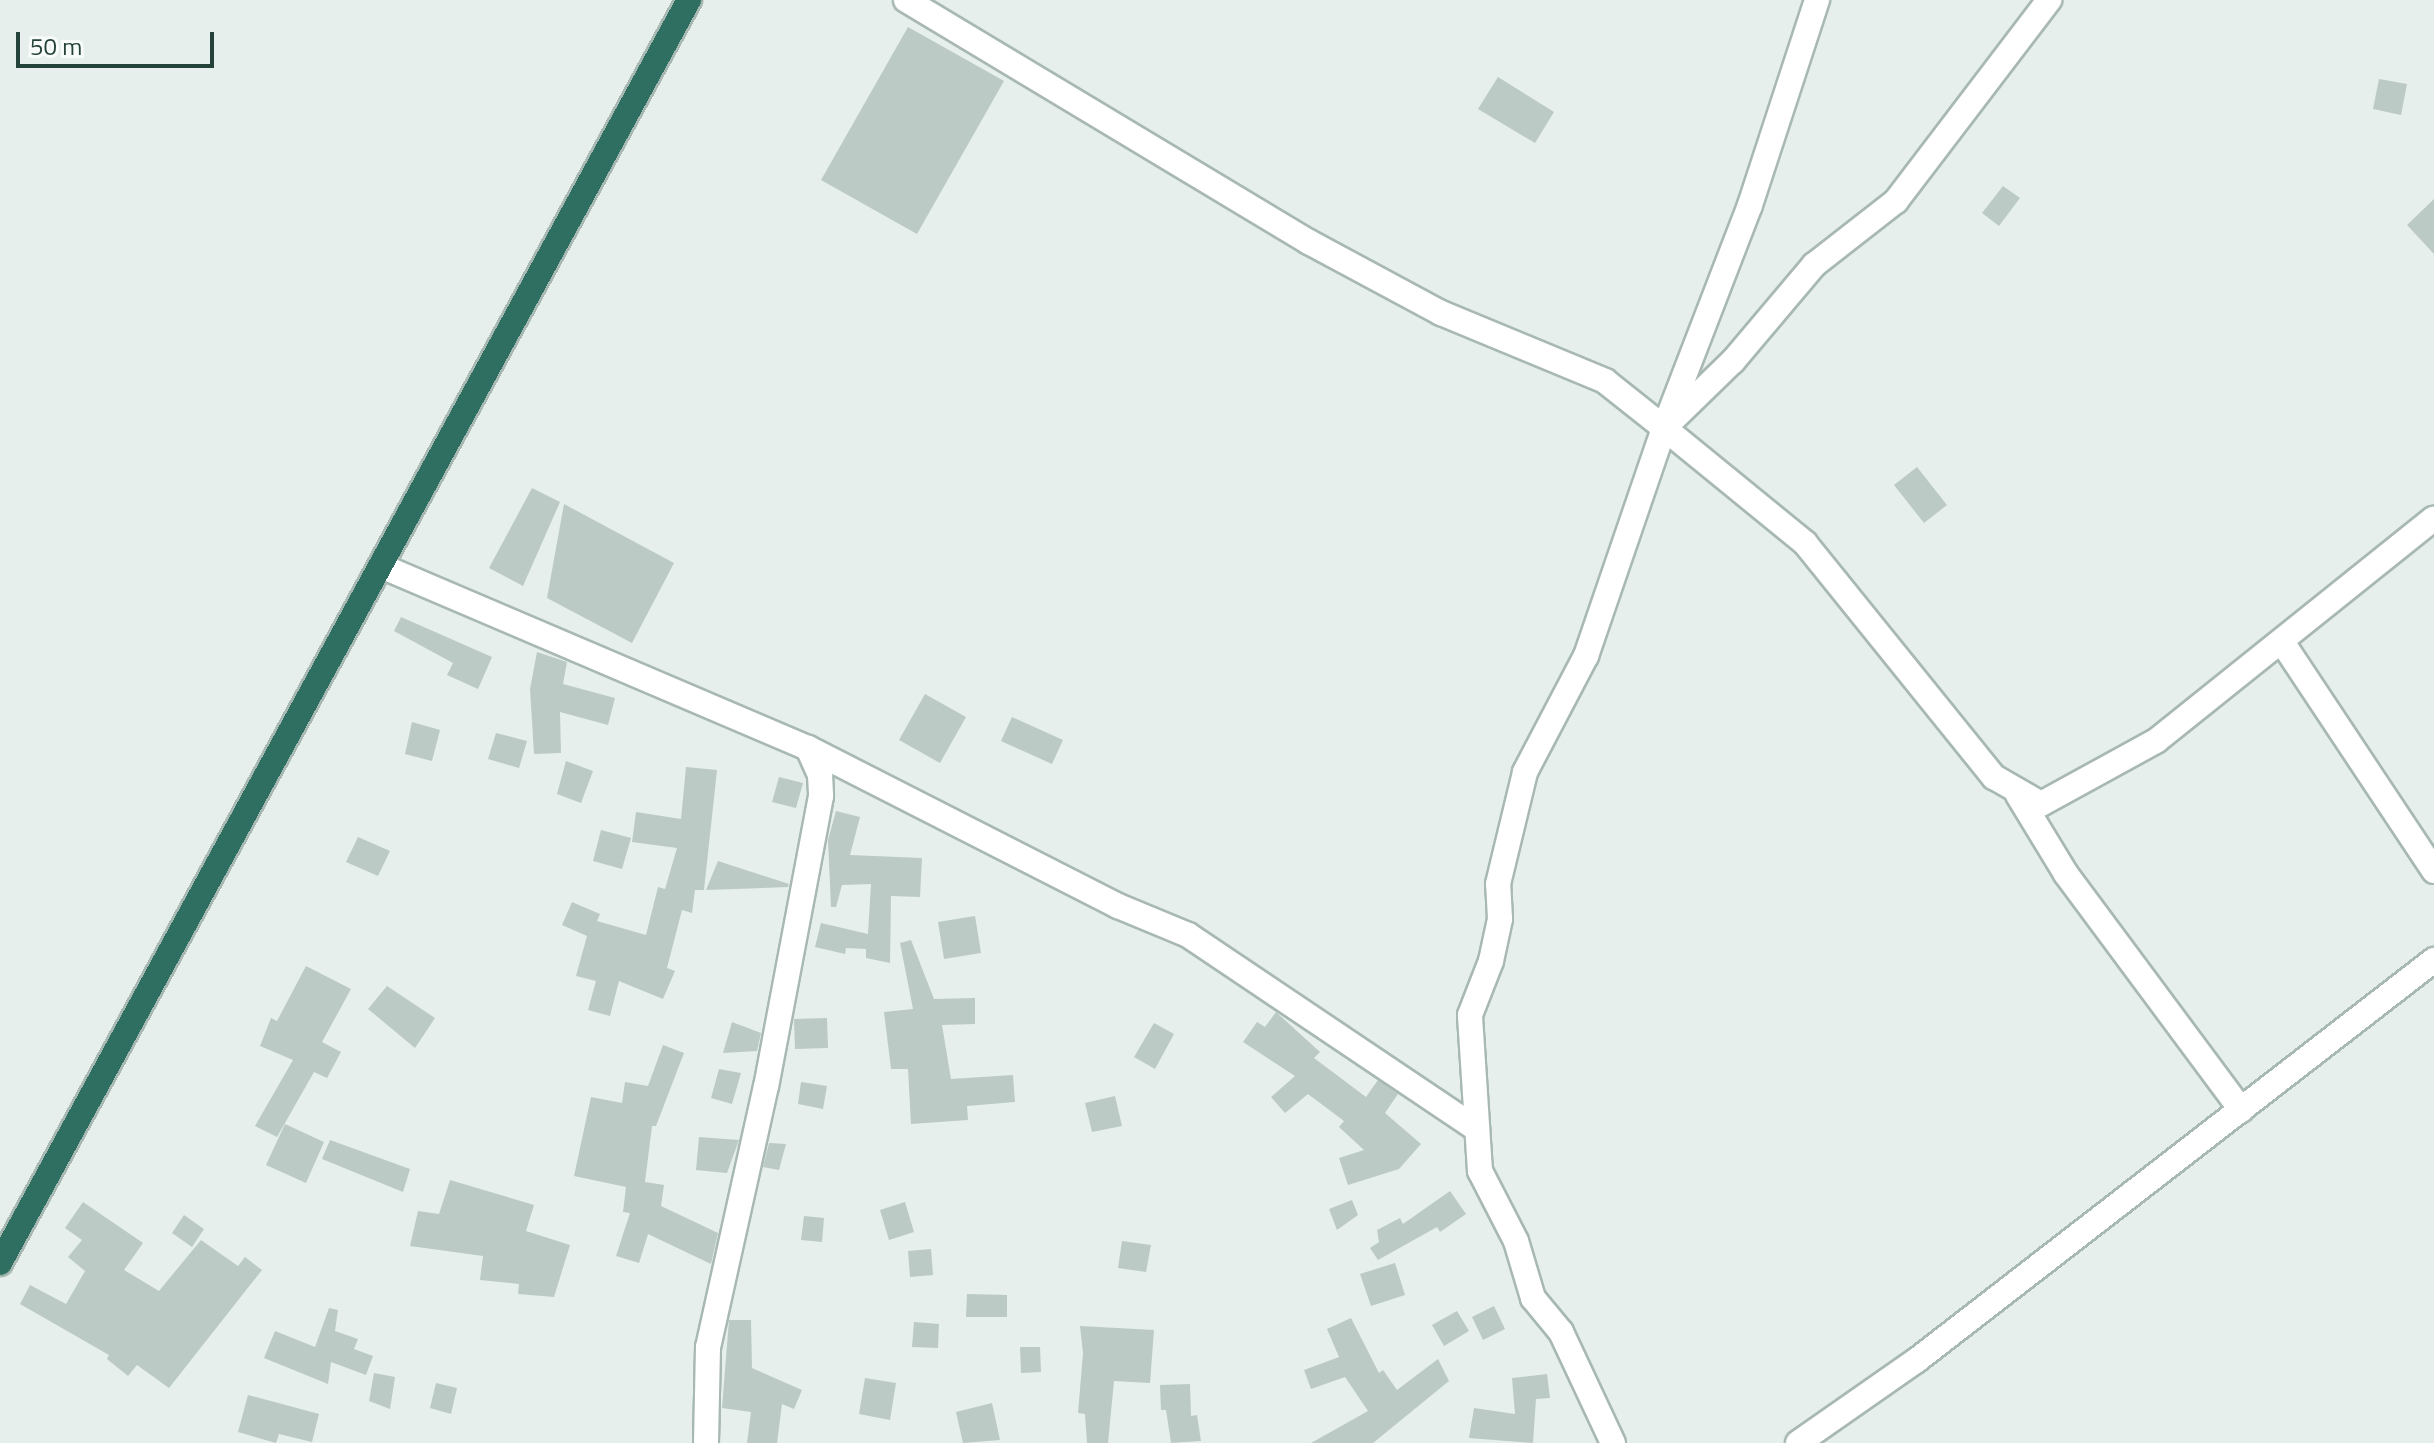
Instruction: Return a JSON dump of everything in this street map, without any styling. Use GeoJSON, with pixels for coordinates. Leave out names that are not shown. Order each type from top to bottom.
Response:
{"type":"FeatureCollection","features":[{"type":"Feature","properties":{"kind":"highway"},"geometry":{"type":"LineString","coordinates":[[0,1263],[689,0]]}},
{"type":"Feature","properties":{"kind":"street"},"geometry":{"type":"LineString","coordinates":[[906,0],[1309,242],[1441,313],[1605,381],[1805,543],[1994,777],[2018,795],[2041,804],[2071,792],[2156,741],[2434,518]]}},
{"type":"Feature","properties":{"kind":"street"},"geometry":{"type":"LineString","coordinates":[[1613,1443],[1561,1332],[1533,1298],[1516,1241],[1480,1171],[1470,1015],[1491,961],[1500,919],[1498,884],[1525,772],[1586,656],[1664,428],[1750,205],[1817,0]]}},
{"type":"Feature","properties":{"kind":"street"},"geometry":{"type":"LineString","coordinates":[[1664,428],[1733,361],[1814,265],[1896,201],[2049,0]]}},
{"type":"Feature","properties":{"kind":"street"},"geometry":{"type":"LineString","coordinates":[[381,566],[808,748],[1118,906],[1188,935],[1477,1129]]}},
{"type":"Feature","properties":{"kind":"street"},"geometry":{"type":"LineString","coordinates":[[2282,642],[2434,871]]}},
{"type":"Feature","properties":{"kind":"street"},"geometry":{"type":"LineString","coordinates":[[706,1443],[708,1347],[766,1086],[821,796],[820,775],[808,748]]}},
{"type":"Feature","properties":{"kind":"street"},"geometry":{"type":"LineString","coordinates":[[2018,795],[2066,874],[2241,1110]]}},
{"type":"Feature","properties":{"kind":"street"},"geometry":{"type":"LineString","coordinates":[[1798,1443],[1917,1360],[2434,960]]}},
{"type":"Feature","properties":{"kind":"building"},"geometry":{"type":"Polygon","coordinates":[[[908,27],[1004,81],[917,234],[821,180],[908,27]]]}},
{"type":"Feature","properties":{"kind":"building"},"geometry":{"type":"Polygon","coordinates":[[[1498,77],[1554,112],[1535,143],[1478,109],[1498,77]]]}},
{"type":"Feature","properties":{"kind":"building"},"geometry":{"type":"Polygon","coordinates":[[[2379,79],[2407,84],[2401,115],[2373,109],[2379,79]]]}},
{"type":"Feature","properties":{"kind":"building"},"geometry":{"type":"Polygon","coordinates":[[[2003,186],[2020,198],[1999,226],[1982,213],[2003,186]]]}},
{"type":"Feature","properties":{"kind":"building"},"geometry":{"type":"Polygon","coordinates":[[[2434,199],[2434,254],[2407,225],[2434,199]]]}},
{"type":"Feature","properties":{"kind":"building"},"geometry":{"type":"Polygon","coordinates":[[[1917,467],[1947,505],[1924,523],[1894,485],[1917,467]]]}},
{"type":"Feature","properties":{"kind":"building"},"geometry":{"type":"Polygon","coordinates":[[[532,488],[560,502],[523,586],[489,568],[532,488]]]}},
{"type":"Feature","properties":{"kind":"building"},"geometry":{"type":"Polygon","coordinates":[[[564,504],[674,563],[632,643],[547,598],[564,504]]]}},
{"type":"Feature","properties":{"kind":"building"},"geometry":{"type":"Polygon","coordinates":[[[401,617],[492,657],[478,689],[447,675],[453,663],[394,631],[401,617]]]}},
{"type":"Feature","properties":{"kind":"building"},"geometry":{"type":"Polygon","coordinates":[[[537,652],[567,662],[563,684],[615,698],[608,725],[560,712],[561,753],[534,754],[530,689],[537,652]]]}},
{"type":"Feature","properties":{"kind":"building"},"geometry":{"type":"Polygon","coordinates":[[[925,694],[966,717],[940,763],[899,740],[925,694]]]}},
{"type":"Feature","properties":{"kind":"building"},"geometry":{"type":"Polygon","coordinates":[[[1012,717],[1063,740],[1052,764],[1001,741],[1012,717]]]}},
{"type":"Feature","properties":{"kind":"building"},"geometry":{"type":"Polygon","coordinates":[[[412,722],[440,730],[432,761],[405,754],[412,722]]]}},
{"type":"Feature","properties":{"kind":"building"},"geometry":{"type":"Polygon","coordinates":[[[496,733],[527,741],[519,768],[488,759],[496,733]]]}},
{"type":"Feature","properties":{"kind":"building"},"geometry":{"type":"Polygon","coordinates":[[[566,761],[593,771],[581,803],[557,794],[566,761]]]}},
{"type":"Feature","properties":{"kind":"building"},"geometry":{"type":"Polygon","coordinates":[[[686,767],[717,770],[704,890],[695,890],[692,913],[682,910],[667,968],[675,971],[663,999],[619,981],[610,1016],[588,1010],[596,981],[576,976],[587,936],[562,925],[572,902],[600,914],[597,921],[646,935],[658,887],[665,889],[677,848],[632,842],[636,812],[681,819],[686,767]]]}},
{"type":"Feature","properties":{"kind":"building"},"geometry":{"type":"Polygon","coordinates":[[[779,777],[803,783],[796,808],[772,802],[779,777]]]}},
{"type":"Feature","properties":{"kind":"building"},"geometry":{"type":"Polygon","coordinates":[[[836,811],[860,817],[850,855],[922,858],[920,897],[891,896],[890,963],[866,958],[866,949],[846,948],[845,954],[815,947],[821,923],[868,934],[871,884],[842,885],[836,907],[831,907],[828,840],[836,811]]]}},
{"type":"Feature","properties":{"kind":"building"},"geometry":{"type":"Polygon","coordinates":[[[601,830],[631,838],[622,869],[593,861],[601,830]]]}},
{"type":"Feature","properties":{"kind":"building"},"geometry":{"type":"Polygon","coordinates":[[[358,837],[390,851],[378,876],[346,862],[358,837]]]}},
{"type":"Feature","properties":{"kind":"building"},"geometry":{"type":"Polygon","coordinates":[[[718,861],[789,884],[788,887],[706,890],[718,861]]]}},
{"type":"Feature","properties":{"kind":"building"},"geometry":{"type":"Polygon","coordinates":[[[975,916],[981,953],[944,959],[938,922],[975,916]]]}},
{"type":"Feature","properties":{"kind":"building"},"geometry":{"type":"Polygon","coordinates":[[[911,940],[934,999],[975,998],[975,1024],[942,1025],[951,1079],[1013,1075],[1015,1102],[967,1106],[968,1120],[911,1124],[908,1069],[891,1069],[884,1012],[913,1009],[900,943],[911,940]]]}},
{"type":"Feature","properties":{"kind":"building"},"geometry":{"type":"Polygon","coordinates":[[[306,966],[351,989],[322,1042],[341,1052],[327,1078],[314,1072],[277,1137],[255,1126],[293,1060],[260,1046],[271,1018],[277,1021],[306,966]]]}},
{"type":"Feature","properties":{"kind":"building"},"geometry":{"type":"Polygon","coordinates":[[[387,986],[435,1018],[415,1048],[368,1009],[387,986]]]}},
{"type":"Feature","properties":{"kind":"building"},"geometry":{"type":"Polygon","coordinates":[[[1276,1012],[1320,1052],[1314,1058],[1366,1097],[1378,1080],[1398,1094],[1385,1113],[1421,1144],[1399,1169],[1348,1185],[1339,1158],[1364,1150],[1339,1127],[1344,1121],[1308,1094],[1285,1113],[1271,1097],[1295,1076],[1243,1042],[1257,1022],[1265,1027],[1276,1012]]]}},
{"type":"Feature","properties":{"kind":"building"},"geometry":{"type":"Polygon","coordinates":[[[827,1018],[828,1048],[795,1049],[794,1019],[827,1018]]]}},
{"type":"Feature","properties":{"kind":"building"},"geometry":{"type":"Polygon","coordinates":[[[732,1022],[761,1033],[757,1051],[723,1053],[732,1022]]]}},
{"type":"Feature","properties":{"kind":"building"},"geometry":{"type":"Polygon","coordinates":[[[1154,1023],[1174,1034],[1155,1069],[1134,1057],[1154,1023]]]}},
{"type":"Feature","properties":{"kind":"building"},"geometry":{"type":"Polygon","coordinates":[[[663,1045],[684,1053],[656,1126],[652,1126],[645,1182],[664,1185],[661,1206],[718,1233],[711,1264],[648,1234],[639,1263],[616,1256],[630,1213],[623,1212],[626,1187],[574,1176],[591,1097],[622,1103],[625,1082],[648,1086],[663,1045]]]}},
{"type":"Feature","properties":{"kind":"building"},"geometry":{"type":"Polygon","coordinates":[[[719,1069],[741,1073],[732,1104],[711,1098],[719,1069]]]}},
{"type":"Feature","properties":{"kind":"building"},"geometry":{"type":"Polygon","coordinates":[[[801,1082],[827,1086],[823,1109],[798,1104],[801,1082]]]}},
{"type":"Feature","properties":{"kind":"building"},"geometry":{"type":"Polygon","coordinates":[[[1115,1096],[1122,1126],[1092,1132],[1085,1103],[1115,1096]]]}},
{"type":"Feature","properties":{"kind":"building"},"geometry":{"type":"Polygon","coordinates":[[[285,1124],[324,1142],[306,1183],[266,1165],[285,1124]]]}},
{"type":"Feature","properties":{"kind":"building"},"geometry":{"type":"Polygon","coordinates":[[[699,1137],[739,1140],[727,1173],[696,1170],[699,1137]]]}},
{"type":"Feature","properties":{"kind":"building"},"geometry":{"type":"Polygon","coordinates":[[[330,1140],[410,1169],[403,1192],[322,1159],[330,1140]]]}},
{"type":"Feature","properties":{"kind":"building"},"geometry":{"type":"Polygon","coordinates":[[[769,1143],[786,1144],[779,1170],[763,1167],[769,1143]]]}},
{"type":"Feature","properties":{"kind":"building"},"geometry":{"type":"Polygon","coordinates":[[[450,1180],[534,1205],[526,1231],[570,1245],[554,1297],[518,1294],[519,1284],[480,1280],[483,1256],[410,1246],[418,1211],[439,1214],[450,1180]]]}},
{"type":"Feature","properties":{"kind":"building"},"geometry":{"type":"Polygon","coordinates":[[[1450,1191],[1466,1214],[1440,1232],[1437,1227],[1378,1260],[1370,1248],[1379,1242],[1377,1230],[1400,1218],[1403,1224],[1450,1191]]]}},
{"type":"Feature","properties":{"kind":"building"},"geometry":{"type":"Polygon","coordinates":[[[1352,1200],[1358,1215],[1337,1230],[1329,1209],[1352,1200]]]}},
{"type":"Feature","properties":{"kind":"building"},"geometry":{"type":"Polygon","coordinates":[[[83,1202],[143,1243],[124,1270],[159,1291],[201,1240],[238,1266],[245,1257],[262,1270],[169,1388],[137,1365],[128,1376],[107,1359],[109,1355],[20,1304],[30,1285],[66,1304],[85,1271],[68,1257],[82,1240],[65,1228],[83,1202]]]}},
{"type":"Feature","properties":{"kind":"building"},"geometry":{"type":"Polygon","coordinates":[[[905,1202],[914,1232],[889,1240],[880,1210],[905,1202]]]}},
{"type":"Feature","properties":{"kind":"building"},"geometry":{"type":"Polygon","coordinates":[[[184,1215],[204,1229],[192,1247],[172,1233],[184,1215]]]}},
{"type":"Feature","properties":{"kind":"building"},"geometry":{"type":"Polygon","coordinates":[[[804,1216],[824,1218],[822,1242],[801,1240],[804,1216]]]}},
{"type":"Feature","properties":{"kind":"building"},"geometry":{"type":"Polygon","coordinates":[[[1122,1241],[1151,1245],[1146,1272],[1118,1268],[1122,1241]]]}},
{"type":"Feature","properties":{"kind":"building"},"geometry":{"type":"Polygon","coordinates":[[[931,1249],[933,1275],[910,1277],[908,1251],[931,1249]]]}},
{"type":"Feature","properties":{"kind":"building"},"geometry":{"type":"Polygon","coordinates":[[[1395,1263],[1405,1295],[1371,1306],[1360,1274],[1395,1263]]]}},
{"type":"Feature","properties":{"kind":"building"},"geometry":{"type":"Polygon","coordinates":[[[967,1294],[1007,1295],[1007,1317],[966,1317],[967,1294]]]}},
{"type":"Feature","properties":{"kind":"building"},"geometry":{"type":"Polygon","coordinates":[[[1494,1306],[1505,1329],[1483,1340],[1472,1317],[1494,1306]]]}},
{"type":"Feature","properties":{"kind":"building"},"geometry":{"type":"Polygon","coordinates":[[[329,1308],[338,1310],[335,1331],[358,1339],[354,1349],[373,1356],[366,1375],[331,1362],[328,1384],[264,1358],[275,1331],[315,1347],[329,1308]]]}},
{"type":"Feature","properties":{"kind":"building"},"geometry":{"type":"Polygon","coordinates":[[[1457,1311],[1469,1331],[1444,1346],[1432,1325],[1457,1311]]]}},
{"type":"Feature","properties":{"kind":"building"},"geometry":{"type":"Polygon","coordinates":[[[1351,1318],[1379,1373],[1383,1370],[1397,1390],[1438,1359],[1449,1381],[1373,1443],[1311,1443],[1368,1411],[1345,1377],[1311,1389],[1304,1370],[1339,1357],[1327,1329],[1351,1318]]]}},
{"type":"Feature","properties":{"kind":"building"},"geometry":{"type":"Polygon","coordinates":[[[729,1320],[751,1320],[752,1368],[802,1390],[794,1409],[782,1404],[777,1443],[747,1443],[751,1412],[722,1408],[729,1320]]]}},
{"type":"Feature","properties":{"kind":"building"},"geometry":{"type":"Polygon","coordinates":[[[914,1322],[939,1324],[938,1348],[912,1347],[914,1322]]]}},
{"type":"Feature","properties":{"kind":"building"},"geometry":{"type":"Polygon","coordinates":[[[1080,1326],[1154,1330],[1150,1383],[1114,1381],[1108,1443],[1087,1443],[1085,1414],[1078,1413],[1083,1353],[1080,1326]]]}},
{"type":"Feature","properties":{"kind":"building"},"geometry":{"type":"Polygon","coordinates":[[[1020,1347],[1040,1347],[1041,1372],[1021,1373],[1020,1347]]]}},
{"type":"Feature","properties":{"kind":"building"},"geometry":{"type":"Polygon","coordinates":[[[374,1373],[395,1377],[390,1409],[369,1401],[374,1373]]]}},
{"type":"Feature","properties":{"kind":"building"},"geometry":{"type":"Polygon","coordinates":[[[1547,1374],[1550,1398],[1536,1399],[1533,1443],[1469,1438],[1474,1408],[1515,1414],[1512,1378],[1547,1374]]]}},
{"type":"Feature","properties":{"kind":"building"},"geometry":{"type":"Polygon","coordinates":[[[865,1378],[896,1383],[890,1420],[859,1414],[865,1378]]]}},
{"type":"Feature","properties":{"kind":"building"},"geometry":{"type":"Polygon","coordinates":[[[436,1383],[457,1388],[451,1414],[430,1408],[436,1383]]]}},
{"type":"Feature","properties":{"kind":"building"},"geometry":{"type":"Polygon","coordinates":[[[1190,1384],[1191,1416],[1197,1415],[1201,1441],[1171,1443],[1166,1410],[1161,1410],[1160,1385],[1190,1384]]]}},
{"type":"Feature","properties":{"kind":"building"},"geometry":{"type":"Polygon","coordinates":[[[248,1395],[319,1414],[312,1442],[279,1434],[276,1443],[238,1432],[248,1395]]]}},
{"type":"Feature","properties":{"kind":"building"},"geometry":{"type":"Polygon","coordinates":[[[992,1403],[1000,1440],[963,1443],[956,1412],[992,1403]]]}}]}
